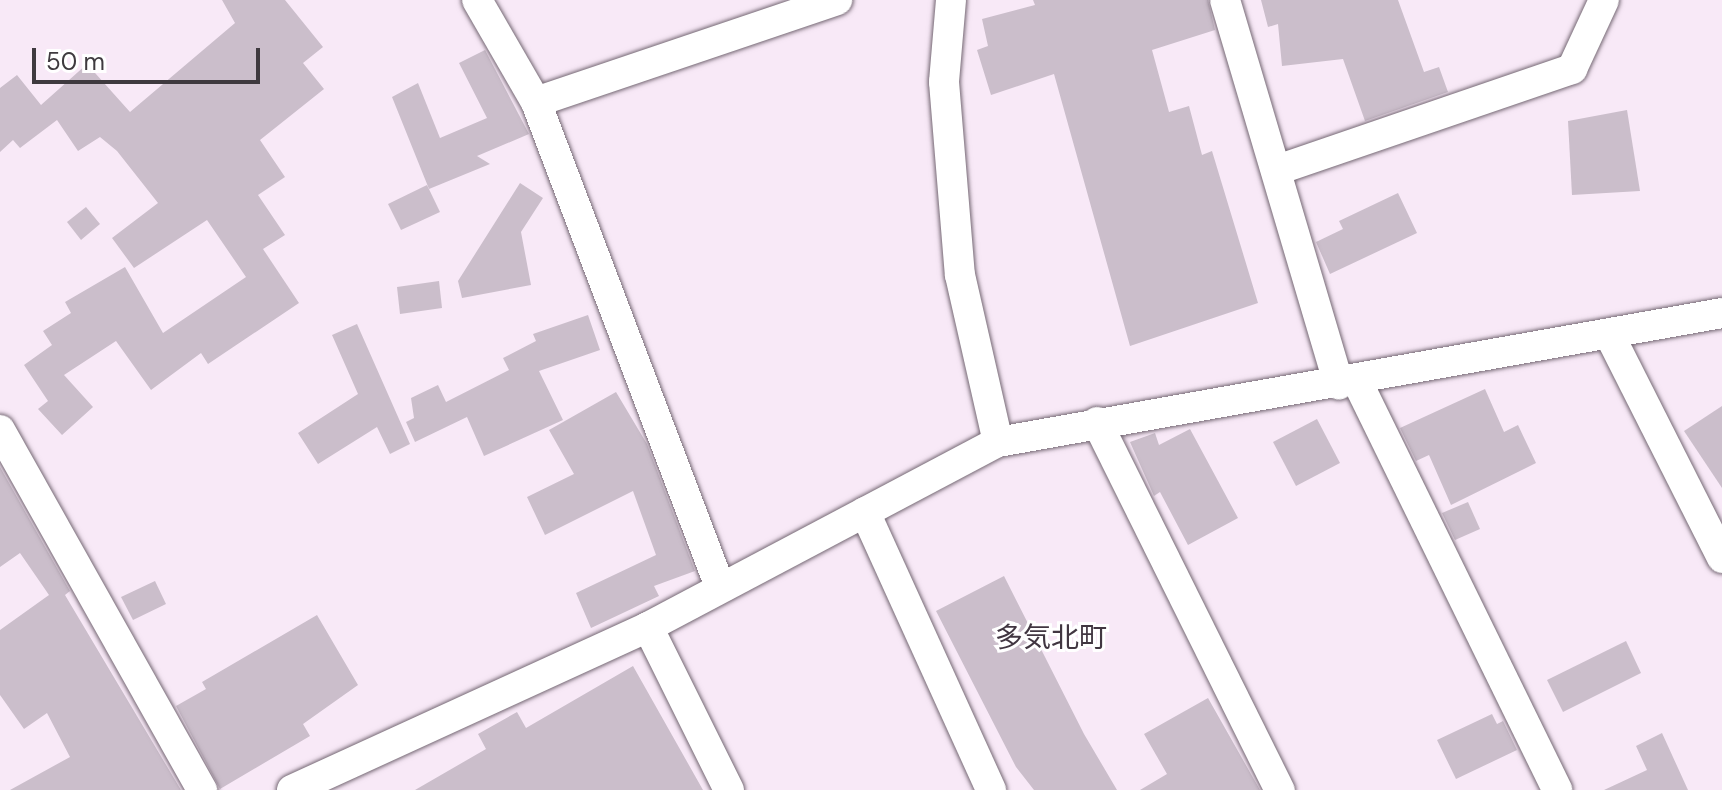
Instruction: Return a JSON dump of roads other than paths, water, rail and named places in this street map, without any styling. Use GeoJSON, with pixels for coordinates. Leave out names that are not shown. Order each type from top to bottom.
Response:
{"type":"FeatureCollection","features":[{"type":"Feature","properties":{"kind":"street"},"geometry":{"type":"LineString","coordinates":[[477,0],[536,102],[720,587]]}},
{"type":"Feature","properties":{"kind":"street"},"geometry":{"type":"LineString","coordinates":[[536,102],[837,0]]}},
{"type":"Feature","properties":{"kind":"street"},"geometry":{"type":"LineString","coordinates":[[951,0],[944,82],[960,275],[998,442]]}},
{"type":"Feature","properties":{"kind":"street"},"geometry":{"type":"LineString","coordinates":[[1225,0],[1348,383],[1557,790]]}},
{"type":"Feature","properties":{"kind":"street"},"geometry":{"type":"LineString","coordinates":[[1280,169],[1572,69],[1604,0]]}},
{"type":"Feature","properties":{"kind":"street"},"geometry":{"type":"LineString","coordinates":[[292,790],[648,627],[998,442],[1097,422],[1348,383],[1722,313]]}},
{"type":"Feature","properties":{"kind":"street"},"geometry":{"type":"LineString","coordinates":[[1609,334],[1722,558]]}},
{"type":"Feature","properties":{"kind":"street"},"geometry":{"type":"LineString","coordinates":[[1097,422],[1280,790]]}},
{"type":"Feature","properties":{"kind":"street"},"geometry":{"type":"LineString","coordinates":[[0,430],[11,464],[202,790]]}},
{"type":"Feature","properties":{"kind":"street"},"geometry":{"type":"LineString","coordinates":[[865,512],[991,790]]}},
{"type":"Feature","properties":{"kind":"street"},"geometry":{"type":"LineString","coordinates":[[648,627],[729,790]]}},
{"type":"Feature","properties":{"kind":"district","name":"多気北町"},"geometry":{"type":"Point","coordinates":[1051,638]}}]}
